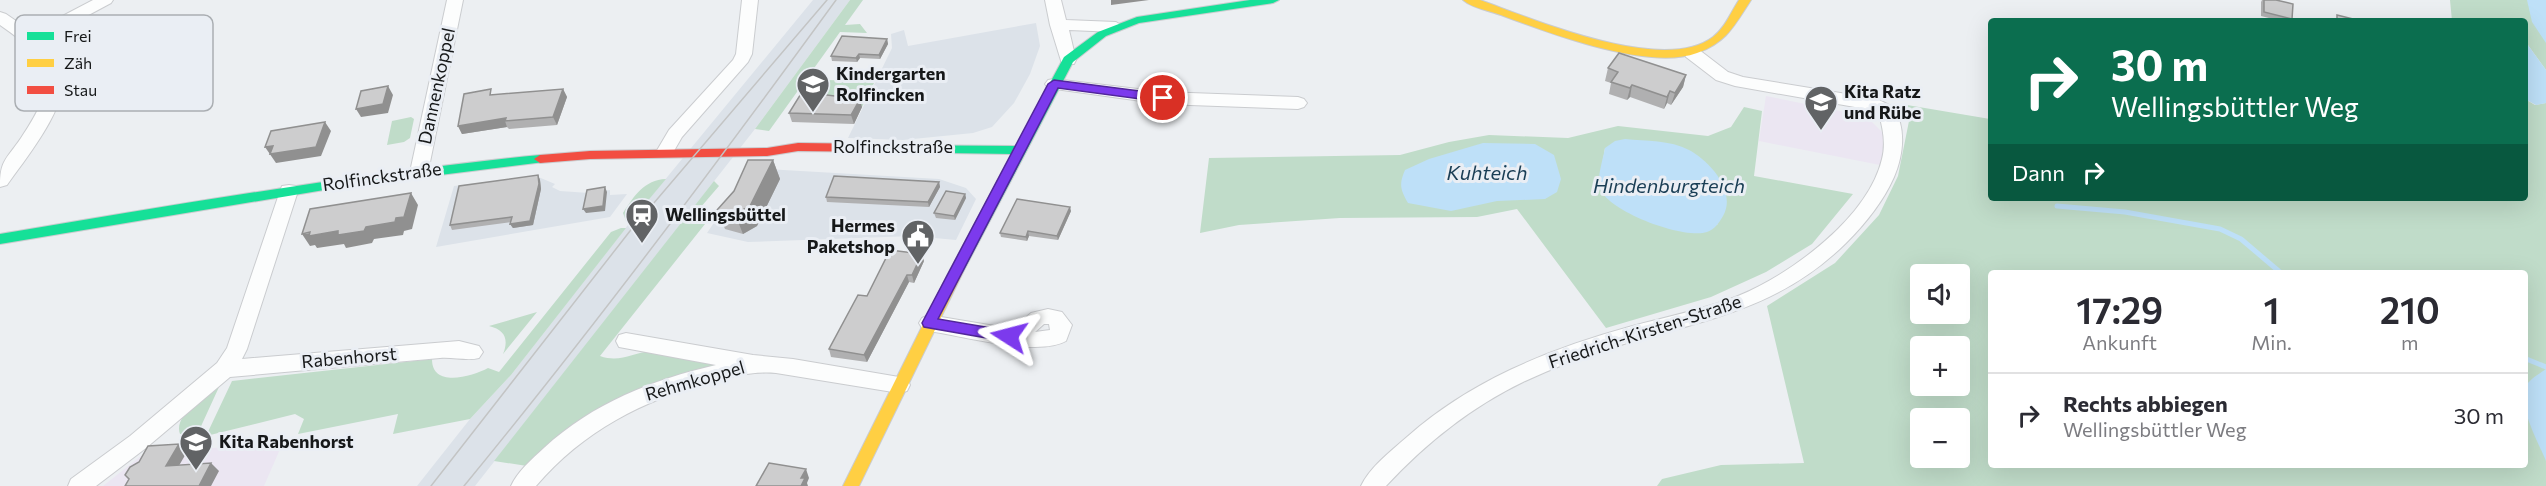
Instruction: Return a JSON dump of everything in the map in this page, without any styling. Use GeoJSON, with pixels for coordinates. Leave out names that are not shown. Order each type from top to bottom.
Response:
{"type":"FeatureCollection","features":[{"type":"Feature","properties":{"kind":"main road"},"geometry":{"type":"LineString","coordinates":[[851,486],[1003,170],[1019,150],[1068,60],[1089,42],[1116,27],[1163,14],[1273,0]]}},
{"type":"Feature","properties":{"kind":"main road"},"geometry":{"type":"LineString","coordinates":[[1469,0],[1626,50],[1661,54],[1692,53],[1715,41],[1745,0]]}},
{"type":"Feature","properties":{"kind":"main road","name":"Rolfinckstraße"},"geometry":{"type":"LineString","coordinates":[[0,239],[289,191],[538,158],[664,152],[767,152],[798,147],[1019,150]]}},
{"type":"Feature","properties":{"kind":"main road","name":"Rolfinckstraße"},"geometry":{"type":"LineString","coordinates":[[767,152],[790,156],[925,163]]}},
{"type":"Feature","properties":{"kind":"street"},"geometry":{"type":"LineString","coordinates":[[77,15],[105,0]]}},
{"type":"Feature","properties":{"kind":"street","name":"Dannenkoppel"},"geometry":{"type":"LineString","coordinates":[[419,172],[455,0]]}},
{"type":"Feature","properties":{"kind":"street"},"geometry":{"type":"LineString","coordinates":[[664,152],[675,134],[740,63],[744,54],[750,0]]}},
{"type":"Feature","properties":{"kind":"street"},"geometry":{"type":"LineString","coordinates":[[1053,0],[1068,60]]}},
{"type":"Feature","properties":{"kind":"street"},"geometry":{"type":"LineString","coordinates":[[0,17],[15,28]]}},
{"type":"Feature","properties":{"kind":"street"},"geometry":{"type":"LineString","coordinates":[[1058,25],[1116,27]]}},
{"type":"Feature","properties":{"kind":"street","name":"Friedrich-Kirsten-Straße"},"geometry":{"type":"LineString","coordinates":[[1372,486],[1408,450],[1456,411],[1513,377],[1569,353],[1747,300],[1775,285],[1818,256],[1859,219],[1880,188],[1891,163],[1894,135],[1887,111],[1877,105],[1741,82],[1722,76],[1692,53]]}},
{"type":"Feature","properties":{"kind":"street"},"geometry":{"type":"LineString","coordinates":[[1054,84],[1163,98],[1298,103]]}},
{"type":"Feature","properties":{"kind":"street"},"geometry":{"type":"LineString","coordinates":[[0,181],[45,111]]}},
{"type":"Feature","properties":{"kind":"street"},"geometry":{"type":"LineString","coordinates":[[79,486],[138,442],[225,369],[237,349],[289,191]]}},
{"type":"Feature","properties":{"kind":"street"},"geometry":{"type":"LineString","coordinates":[[929,323],[1018,337]]}},
{"type":"Feature","properties":{"kind":"street","name":"Rehmkoppel"},"geometry":{"type":"LineString","coordinates":[[626,341],[899,386]]}},
{"type":"Feature","properties":{"kind":"street","name":"Rabenhorst"},"geometry":{"type":"LineString","coordinates":[[225,369],[440,350],[459,349],[472,352]]}},
{"type":"Feature","properties":{"kind":"street","name":"Rehmkoppel"},"geometry":{"type":"LineString","coordinates":[[522,486],[539,464],[588,423],[641,396],[674,384],[757,363]]}},
{"type":"Feature","properties":{"kind":"shaded area"},"geometry":{"type":"Polygon","coordinates":[[[813,0],[850,0],[755,129],[475,486],[417,486],[470,419],[511,375],[631,221],[813,0]]]}},
{"type":"Feature","properties":{"kind":"shaded area"},"geometry":{"type":"Polygon","coordinates":[[[1036,23],[1040,46],[1030,74],[1014,103],[992,127],[973,133],[903,140],[848,138],[892,48],[891,34],[904,30],[908,46],[1036,23]]]}},
{"type":"Feature","properties":{"kind":"shaded area","name":"Kita Ratz und Rübe"},"geometry":{"type":"Polygon","coordinates":[[[1766,96],[1855,114],[1871,121],[1891,141],[1885,166],[1759,141],[1766,96]]]}},
{"type":"Feature","properties":{"kind":"shaded area"},"geometry":{"type":"Polygon","coordinates":[[[751,168],[939,179],[966,188],[976,199],[956,240],[913,236],[748,242],[707,233],[751,168]]]}},
{"type":"Feature","properties":{"kind":"shaded area"},"geometry":{"type":"Polygon","coordinates":[[[536,176],[555,184],[552,187],[560,191],[589,193],[610,190],[610,195],[627,194],[610,217],[436,247],[454,186],[536,176]]]}},
{"type":"Feature","properties":{"kind":"shaded area","name":"Kita Rabenhorst"},"geometry":{"type":"Polygon","coordinates":[[[284,440],[264,486],[103,486],[141,456],[284,440]]]}},
{"type":"Feature","properties":{"kind":"green space"},"geometry":{"type":"Polygon","coordinates":[[[850,0],[863,0],[845,25],[860,24],[867,33],[840,32],[769,131],[755,129],[850,0]]]}},
{"type":"Feature","properties":{"kind":"green space"},"geometry":{"type":"Polygon","coordinates":[[[2450,0],[2546,0],[2546,70],[2528,45],[2528,18],[2452,18],[2450,0]]]}},
{"type":"Feature","properties":{"kind":"green space"},"geometry":{"type":"Polygon","coordinates":[[[879,73],[862,107],[804,101],[818,83],[828,80],[856,81],[867,74],[879,73]]]}},
{"type":"Feature","properties":{"kind":"green space"},"geometry":{"type":"Polygon","coordinates":[[[2528,101],[2535,105],[2546,103],[2546,486],[1657,486],[1662,479],[1721,465],[1804,463],[1767,306],[1835,263],[1879,215],[1898,176],[1909,121],[1907,105],[1988,119],[1988,201],[2528,201],[2528,101]]]}},
{"type":"Feature","properties":{"kind":"green space"},"geometry":{"type":"Polygon","coordinates":[[[1744,107],[1762,111],[1754,176],[1853,194],[1812,244],[1766,272],[1711,297],[1606,328],[1517,209],[1477,217],[1340,218],[1239,225],[1200,233],[1209,158],[1400,155],[1449,142],[1489,135],[1568,138],[1618,126],[1708,136],[1731,127],[1744,107]],[[1605,148],[1599,185],[1718,225],[1605,148]]]}},
{"type":"Feature","properties":{"kind":"green space"},"geometry":{"type":"Polygon","coordinates":[[[411,117],[414,119],[410,138],[404,142],[387,145],[392,121],[411,117]]]}},
{"type":"Feature","properties":{"kind":"green space"},"geometry":{"type":"Polygon","coordinates":[[[666,179],[631,221],[626,221],[623,213],[640,190],[652,182],[666,179]]]}},
{"type":"Feature","properties":{"kind":"green space"},"geometry":{"type":"Polygon","coordinates":[[[714,181],[719,186],[694,215],[709,219],[600,356],[620,358],[658,351],[676,353],[723,365],[662,382],[527,466],[494,461],[714,181]]]}},
{"type":"Feature","properties":{"kind":"green space"},"geometry":{"type":"Polygon","coordinates":[[[626,228],[511,375],[470,419],[393,434],[398,414],[298,434],[304,419],[295,414],[206,436],[232,381],[432,359],[434,368],[446,377],[464,377],[488,368],[499,372],[611,232],[626,228]]]}},
{"type":"Feature","properties":{"kind":"green space"},"geometry":{"type":"Polygon","coordinates":[[[537,312],[503,354],[506,344],[504,336],[499,330],[489,326],[537,312]]]}},
{"type":"Feature","properties":{"kind":"green space"},"geometry":{"type":"Polygon","coordinates":[[[219,387],[197,435],[180,434],[181,420],[186,413],[219,387]]]}},
{"type":"Feature","properties":{"kind":"water"},"geometry":{"type":"Polygon","coordinates":[[[2527,0],[2546,0],[2546,43],[2532,22],[2527,0]]]}},
{"type":"Feature","properties":{"kind":"water"},"geometry":{"type":"Polygon","coordinates":[[[2528,45],[2546,70],[2546,103],[2536,105],[2528,101],[2528,45]]]}},
{"type":"Feature","properties":{"kind":"water","name":"Hindenburgteich"},"geometry":{"type":"Polygon","coordinates":[[[1625,139],[1674,144],[1697,155],[1713,169],[1727,197],[1723,216],[1717,226],[1707,232],[1681,232],[1628,213],[1604,195],[1599,181],[1605,148],[1615,141],[1625,139]]]}},
{"type":"Feature","properties":{"kind":"water","name":"Kuhteich"},"geometry":{"type":"Polygon","coordinates":[[[1483,143],[1535,144],[1554,155],[1561,179],[1557,192],[1545,199],[1497,201],[1451,211],[1408,203],[1401,186],[1405,170],[1429,159],[1483,143]]]}},
{"type":"Feature","properties":{"kind":"water"},"geometry":{"type":"Polygon","coordinates":[[[2546,369],[2546,461],[2528,418],[2528,384],[2546,369]]]}},
{"type":"Feature","properties":{"kind":"building"},"geometry":{"type":"Polygon","coordinates":[[[2264,0],[2293,4],[2292,18],[2264,12],[2264,0]]]}},
{"type":"Feature","properties":{"kind":"building"},"geometry":{"type":"Polygon","coordinates":[[[842,36],[887,39],[879,55],[859,54],[856,58],[831,56],[842,36]]]}},
{"type":"Feature","properties":{"kind":"building"},"geometry":{"type":"Polygon","coordinates":[[[1619,53],[1686,75],[1675,93],[1670,91],[1667,97],[1632,85],[1630,88],[1611,82],[1618,72],[1608,68],[1619,53]]]}},
{"type":"Feature","properties":{"kind":"building"},"geometry":{"type":"Polygon","coordinates":[[[388,86],[383,104],[356,109],[361,91],[388,86]]]}},
{"type":"Feature","properties":{"kind":"building"},"geometry":{"type":"Polygon","coordinates":[[[491,89],[490,95],[563,89],[553,117],[505,121],[506,118],[458,126],[464,94],[491,89]]]}},
{"type":"Feature","properties":{"kind":"building"},"geometry":{"type":"Polygon","coordinates":[[[802,92],[860,99],[851,115],[789,113],[802,92]]]}},
{"type":"Feature","properties":{"kind":"building"},"geometry":{"type":"Polygon","coordinates":[[[325,122],[316,147],[270,154],[273,146],[265,147],[271,131],[325,122]]]}},
{"type":"Feature","properties":{"kind":"building"},"geometry":{"type":"Polygon","coordinates":[[[748,160],[773,160],[750,206],[735,214],[717,210],[734,191],[748,160]]]}},
{"type":"Feature","properties":{"kind":"building"},"geometry":{"type":"Polygon","coordinates":[[[538,175],[539,184],[530,221],[510,224],[512,217],[450,225],[459,186],[538,175]]]}},
{"type":"Feature","properties":{"kind":"building"},"geometry":{"type":"Polygon","coordinates":[[[834,176],[939,182],[928,202],[826,197],[834,176]]]}},
{"type":"Feature","properties":{"kind":"building"},"geometry":{"type":"Polygon","coordinates":[[[605,187],[603,206],[583,209],[587,190],[605,187]]]}},
{"type":"Feature","properties":{"kind":"building"},"geometry":{"type":"Polygon","coordinates":[[[946,191],[965,194],[954,216],[934,213],[946,191]]]}},
{"type":"Feature","properties":{"kind":"building"},"geometry":{"type":"Polygon","coordinates":[[[411,193],[404,217],[396,218],[395,222],[366,227],[364,231],[338,235],[338,231],[309,236],[310,232],[302,234],[310,209],[411,193]]]}},
{"type":"Feature","properties":{"kind":"building"},"geometry":{"type":"Polygon","coordinates":[[[1017,199],[1070,207],[1057,236],[1028,231],[1026,237],[1000,233],[1017,199]]]}},
{"type":"Feature","properties":{"kind":"building"},"geometry":{"type":"Polygon","coordinates":[[[890,250],[922,254],[912,275],[907,275],[864,355],[829,349],[858,295],[867,296],[890,250]]]}},
{"type":"Feature","properties":{"kind":"building"},"geometry":{"type":"Polygon","coordinates":[[[179,444],[166,466],[211,463],[199,486],[125,486],[129,479],[125,475],[130,467],[139,462],[148,446],[179,444]]]}},
{"type":"Feature","properties":{"kind":"building"},"geometry":{"type":"Polygon","coordinates":[[[769,463],[806,469],[801,478],[805,478],[801,486],[756,486],[769,463]]]}},
{"type":"Feature","properties":{"kind":"waterway"},"geometry":{"type":"LineString","coordinates":[[2057,206],[2125,212],[2220,229],[2241,239],[2277,270]]}},
{"type":"Feature","properties":{"kind":"waterway"},"geometry":{"type":"LineString","coordinates":[[2528,360],[2546,367]]}},
{"type":"Feature","properties":{"kind":"tram line"},"geometry":{"type":"LineString","coordinates":[[431,486],[630,231],[827,0]]}},
{"type":"Feature","properties":{"kind":"tram line"},"geometry":{"type":"LineString","coordinates":[[464,486],[654,246],[836,0]]}},
{"type":"Feature","properties":{"kind":"traffic: fast"},"geometry":{"type":"LineString","coordinates":[[956,272],[1068,60],[1102,34],[1137,20],[1273,0]]}},
{"type":"Feature","properties":{"kind":"traffic: fast"},"geometry":{"type":"LineString","coordinates":[[882,148],[1019,150]]}},
{"type":"Feature","properties":{"kind":"traffic: fast"},"geometry":{"type":"LineString","coordinates":[[0,239],[336,183],[540,159]]}},
{"type":"Feature","properties":{"kind":"traffic: slow"},"geometry":{"type":"LineString","coordinates":[[1469,0],[1558,32],[1629,50],[1662,54],[1692,51],[1715,41],[1728,27],[1745,0]]}},
{"type":"Feature","properties":{"kind":"traffic: slow"},"geometry":{"type":"LineString","coordinates":[[851,486],[956,272]]}},
{"type":"Feature","properties":{"kind":"traffic: jam"},"geometry":{"type":"LineString","coordinates":[[540,159],[590,155],[767,152],[798,147],[882,148]]}},
{"type":"Feature","properties":{"kind":"place","name":"Kindergarten Rolfincken"},"geometry":{"type":"Point","coordinates":[813,113]}},
{"type":"Feature","properties":{"kind":"place","name":"Kita Ratz und Rübe"},"geometry":{"type":"Point","coordinates":[1821,131]}},
{"type":"Feature","properties":{"kind":"place","name":"Wellingsbüttel"},"geometry":{"type":"Point","coordinates":[642,244]}},
{"type":"Feature","properties":{"kind":"place","name":"Hermes Paketshop"},"geometry":{"type":"Point","coordinates":[918,265]}},
{"type":"Feature","properties":{"kind":"place","name":"Kita Rabenhorst"},"geometry":{"type":"Point","coordinates":[196,471]}},
{"type":"Feature","properties":{"kind":"route"},"geometry":{"type":"LineString","coordinates":[[1009,336],[929,323],[1054,84],[1163,98]]}}]}
